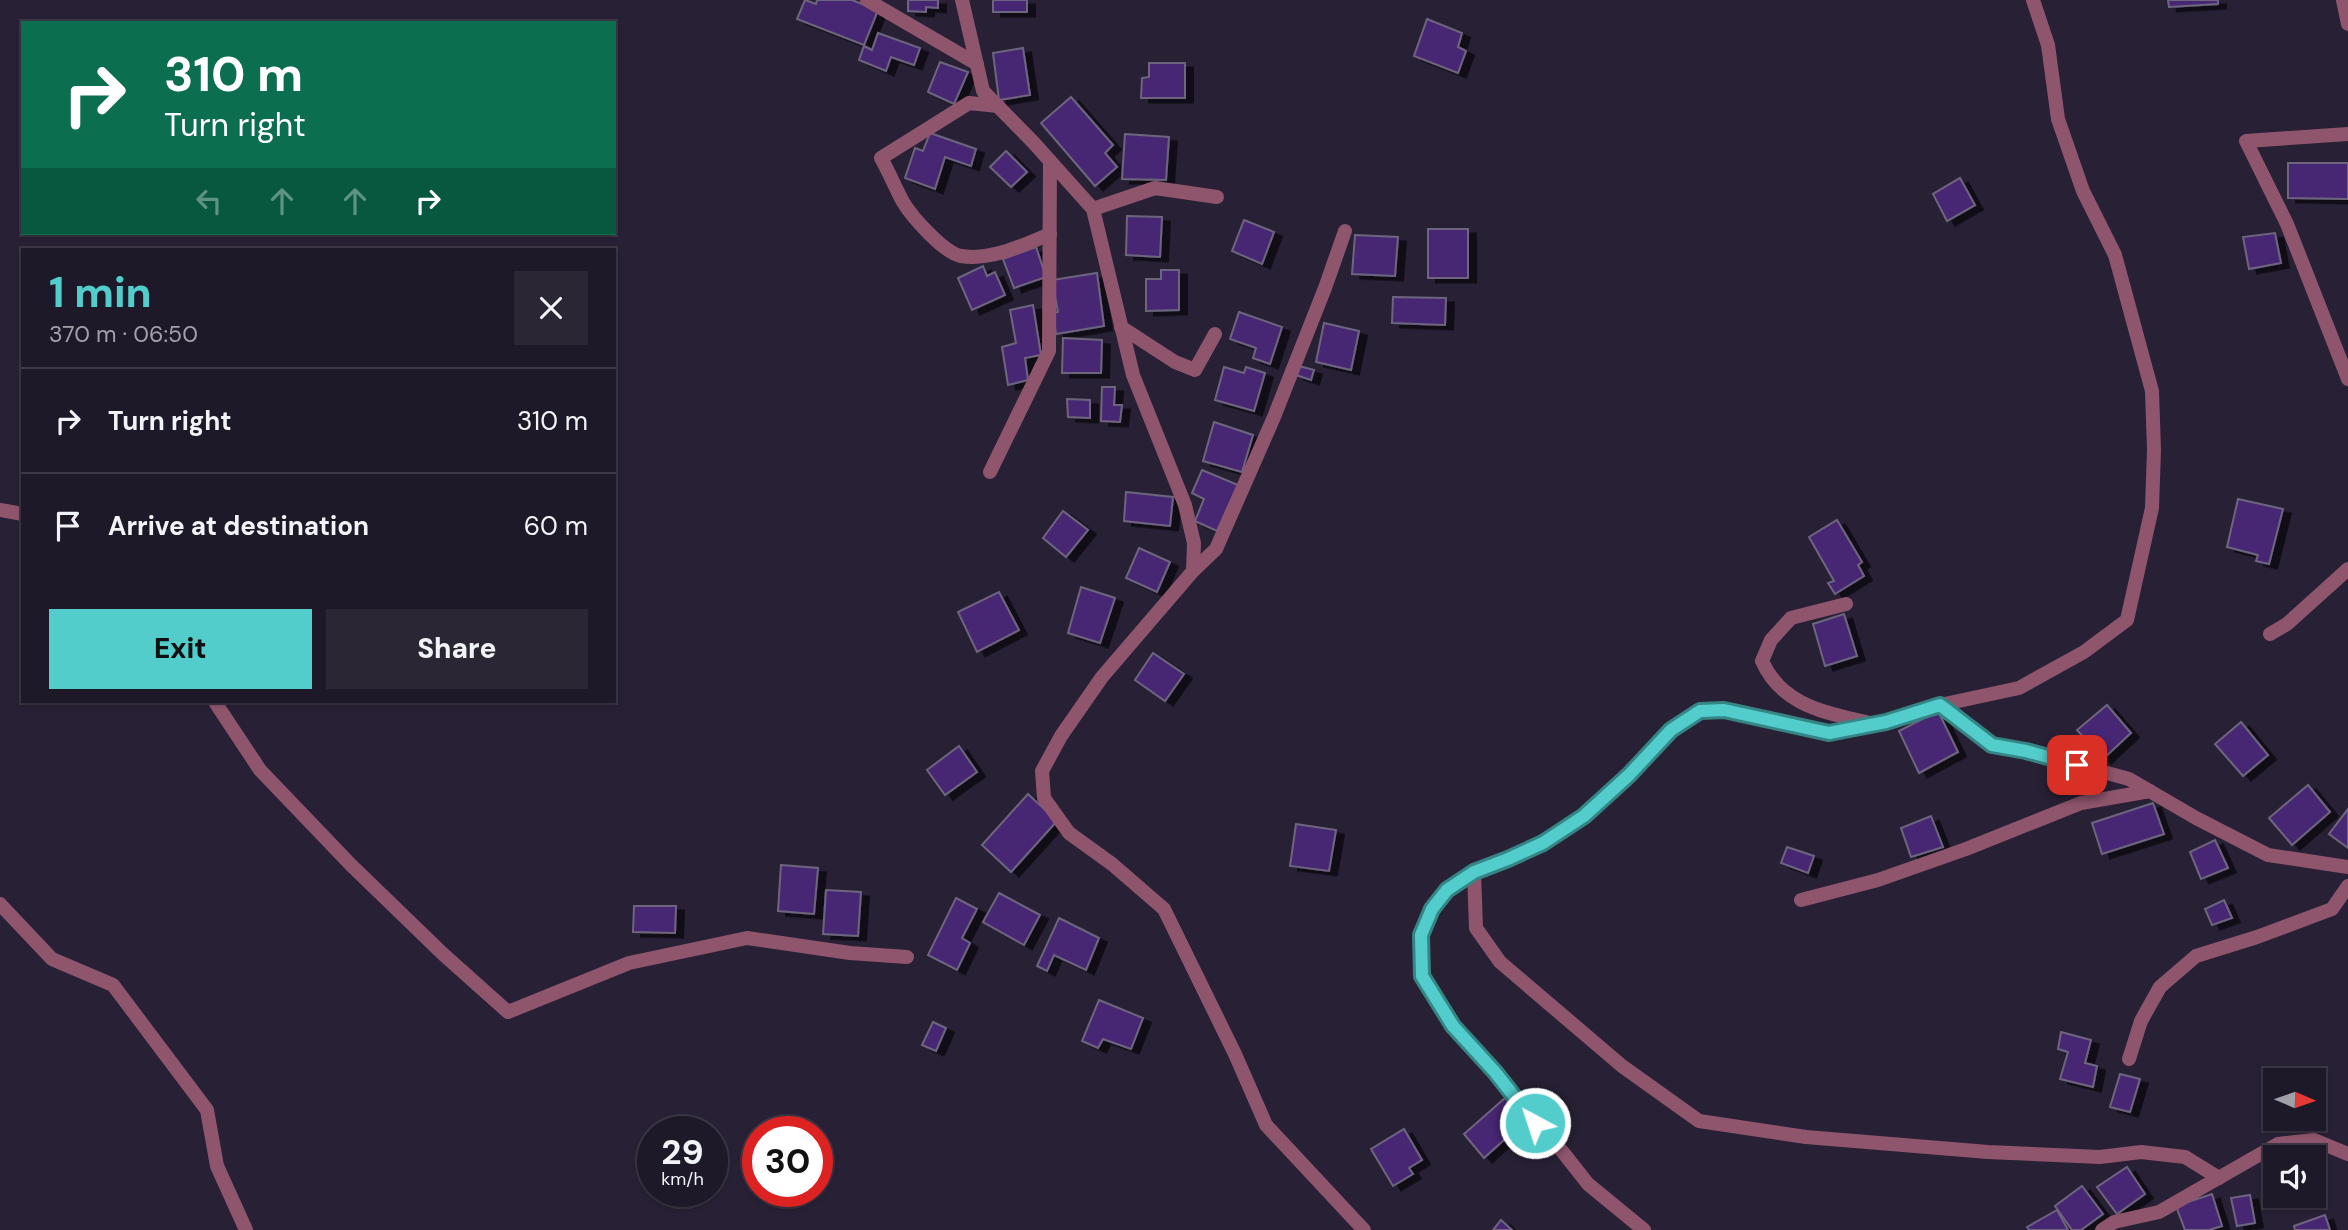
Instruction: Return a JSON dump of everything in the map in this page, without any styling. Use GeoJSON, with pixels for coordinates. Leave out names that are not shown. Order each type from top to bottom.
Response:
{"type":"FeatureCollection","features":[{"type":"Feature","properties":{"kind":"street"},"geometry":{"type":"LineString","coordinates":[[867,0],[976,64]]}},
{"type":"Feature","properties":{"kind":"street"},"geometry":{"type":"LineString","coordinates":[[962,0],[982,91],[1093,209],[1133,376],[1185,505],[1195,543],[1193,571]]}},
{"type":"Feature","properties":{"kind":"street"},"geometry":{"type":"LineString","coordinates":[[1644,1230],[1588,1184],[1453,1026],[1422,976],[1421,935],[1432,909],[1447,890],[1474,872],[1543,843],[1584,816],[1629,775],[1671,730],[1700,711],[1724,710],[1829,733],[1873,724],[1940,705],[2020,688],[2084,652],[2127,620],[2152,508],[2152,391],[2115,255],[2082,191],[2058,119],[2049,45],[2034,0]]}},
{"type":"Feature","properties":{"kind":"street"},"geometry":{"type":"LineString","coordinates":[[2343,0],[2348,24]]}},
{"type":"Feature","properties":{"kind":"street"},"geometry":{"type":"LineString","coordinates":[[998,106],[970,103],[881,158],[904,204],[943,248],[960,256],[981,257],[1024,246],[1050,234]]}},
{"type":"Feature","properties":{"kind":"street"},"geometry":{"type":"LineString","coordinates":[[2348,134],[2246,141],[2287,224],[2348,379]]}},
{"type":"Feature","properties":{"kind":"street"},"geometry":{"type":"LineString","coordinates":[[990,472],[1049,351],[1050,161]]}},
{"type":"Feature","properties":{"kind":"street"},"geometry":{"type":"LineString","coordinates":[[1093,209],[1155,188],[1217,197]]}},
{"type":"Feature","properties":{"kind":"street"},"geometry":{"type":"LineString","coordinates":[[1346,231],[1274,417],[1216,549],[1193,571],[1102,677],[1061,736],[1042,771],[1044,798],[1069,833],[1112,864],[1164,909],[1235,1054],[1266,1125],[1364,1230]]}},
{"type":"Feature","properties":{"kind":"street"},"geometry":{"type":"LineString","coordinates":[[1121,327],[1175,362],[1195,370],[1215,334]]}},
{"type":"Feature","properties":{"kind":"street"},"geometry":{"type":"LineString","coordinates":[[0,510],[21,514]]}},
{"type":"Feature","properties":{"kind":"street"},"geometry":{"type":"LineString","coordinates":[[2270,634],[2287,624],[2348,569]]}},
{"type":"Feature","properties":{"kind":"street"},"geometry":{"type":"LineString","coordinates":[[1846,604],[1791,618],[1771,640],[1762,661],[1770,679],[1794,700],[1825,712],[1873,724]]}},
{"type":"Feature","properties":{"kind":"street"},"geometry":{"type":"LineString","coordinates":[[216,703],[260,770],[379,892],[508,1012],[629,963],[747,938],[850,953],[907,957]]}},
{"type":"Feature","properties":{"kind":"street"},"geometry":{"type":"LineString","coordinates":[[1940,705],[1992,745],[2026,751],[2129,779],[2268,855],[2348,867]]}},
{"type":"Feature","properties":{"kind":"street"},"geometry":{"type":"LineString","coordinates":[[1801,900],[1878,880],[1966,849],[2081,803],[2150,791]]}},
{"type":"Feature","properties":{"kind":"street"},"geometry":{"type":"LineString","coordinates":[[1474,872],[1476,928],[1500,962],[1622,1066],[1699,1121],[1806,1137],[1988,1152],[2100,1157],[2141,1152],[2185,1157],[2219,1178]]}},
{"type":"Feature","properties":{"kind":"street"},"geometry":{"type":"LineString","coordinates":[[2129,1059],[2141,1021],[2160,988],[2196,956],[2332,909],[2348,886]]}},
{"type":"Feature","properties":{"kind":"street"},"geometry":{"type":"LineString","coordinates":[[0,904],[52,959],[113,985],[207,1110],[217,1166],[246,1230]]}},
{"type":"Feature","properties":{"kind":"street"},"geometry":{"type":"LineString","coordinates":[[2102,1230],[2114,1222],[2159,1212],[2278,1144],[2314,1140],[2348,1154]]}},
{"type":"Feature","properties":{"kind":"building"},"geometry":{"type":"Polygon","coordinates":[[[805,0],[816,4],[817,0],[852,0],[878,10],[864,45],[797,19],[805,0]]]}},
{"type":"Feature","properties":{"kind":"building"},"geometry":{"type":"Polygon","coordinates":[[[908,0],[938,0],[938,8],[926,7],[926,12],[908,11],[908,0]]]}},
{"type":"Feature","properties":{"kind":"building"},"geometry":{"type":"Polygon","coordinates":[[[993,0],[1027,0],[1027,12],[993,12],[993,0]]]}},
{"type":"Feature","properties":{"kind":"building"},"geometry":{"type":"Polygon","coordinates":[[[2168,0],[2218,0],[2218,4],[2169,7],[2168,0]]]}},
{"type":"Feature","properties":{"kind":"building"},"geometry":{"type":"Polygon","coordinates":[[[1427,19],[1462,33],[1458,47],[1466,51],[1458,73],[1414,56],[1427,19]]]}},
{"type":"Feature","properties":{"kind":"building"},"geometry":{"type":"Polygon","coordinates":[[[878,33],[920,48],[914,65],[891,57],[886,71],[859,60],[864,46],[872,50],[878,33]]]}},
{"type":"Feature","properties":{"kind":"building"},"geometry":{"type":"Polygon","coordinates":[[[1023,48],[1030,95],[999,100],[993,53],[1023,48]]]}},
{"type":"Feature","properties":{"kind":"building"},"geometry":{"type":"Polygon","coordinates":[[[940,62],[968,72],[954,104],[928,92],[940,62]]]}},
{"type":"Feature","properties":{"kind":"building"},"geometry":{"type":"Polygon","coordinates":[[[1149,63],[1185,63],[1185,98],[1141,98],[1142,78],[1149,77],[1149,63]]]}},
{"type":"Feature","properties":{"kind":"building"},"geometry":{"type":"Polygon","coordinates":[[[1071,97],[1113,145],[1105,153],[1117,167],[1095,186],[1041,123],[1071,97]]]}},
{"type":"Feature","properties":{"kind":"building"},"geometry":{"type":"Polygon","coordinates":[[[930,133],[976,149],[971,166],[945,157],[935,189],[905,178],[915,148],[923,151],[930,133]]]}},
{"type":"Feature","properties":{"kind":"building"},"geometry":{"type":"Polygon","coordinates":[[[1125,134],[1169,137],[1166,180],[1122,179],[1125,134]]]}},
{"type":"Feature","properties":{"kind":"building"},"geometry":{"type":"Polygon","coordinates":[[[1006,151],[1027,172],[1011,187],[990,167],[1006,151]]]}},
{"type":"Feature","properties":{"kind":"building"},"geometry":{"type":"Polygon","coordinates":[[[2288,163],[2348,163],[2348,199],[2288,198],[2288,163]]]}},
{"type":"Feature","properties":{"kind":"building"},"geometry":{"type":"Polygon","coordinates":[[[1960,178],[1975,205],[1947,221],[1933,194],[1960,178]]]}},
{"type":"Feature","properties":{"kind":"building"},"geometry":{"type":"Polygon","coordinates":[[[1127,216],[1162,217],[1160,257],[1126,255],[1127,216]]]}},
{"type":"Feature","properties":{"kind":"building"},"geometry":{"type":"Polygon","coordinates":[[[1244,220],[1274,232],[1262,264],[1232,251],[1244,220]]]}},
{"type":"Feature","properties":{"kind":"building"},"geometry":{"type":"Polygon","coordinates":[[[1428,229],[1468,229],[1468,278],[1428,278],[1428,229]]]}},
{"type":"Feature","properties":{"kind":"building"},"geometry":{"type":"Polygon","coordinates":[[[2275,233],[2281,263],[2249,269],[2243,237],[2275,233]]]}},
{"type":"Feature","properties":{"kind":"building"},"geometry":{"type":"Polygon","coordinates":[[[1355,235],[1398,237],[1395,276],[1352,274],[1355,235]]]}},
{"type":"Feature","properties":{"kind":"building"},"geometry":{"type":"Polygon","coordinates":[[[1036,247],[1046,277],[1014,288],[1003,259],[1036,247]]]}},
{"type":"Feature","properties":{"kind":"building"},"geometry":{"type":"Polygon","coordinates":[[[983,266],[987,276],[995,272],[1005,295],[972,310],[958,278],[983,266]]]}},
{"type":"Feature","properties":{"kind":"building"},"geometry":{"type":"Polygon","coordinates":[[[1161,270],[1179,270],[1179,310],[1146,311],[1146,279],[1161,279],[1161,270]]]}},
{"type":"Feature","properties":{"kind":"building"},"geometry":{"type":"Polygon","coordinates":[[[1097,273],[1104,326],[1056,334],[1053,313],[1058,312],[1052,280],[1097,273]]]}},
{"type":"Feature","properties":{"kind":"building"},"geometry":{"type":"Polygon","coordinates":[[[1393,297],[1446,298],[1445,325],[1392,323],[1393,297]]]}},
{"type":"Feature","properties":{"kind":"building"},"geometry":{"type":"Polygon","coordinates":[[[1033,305],[1041,355],[1025,358],[1028,380],[1008,385],[1002,347],[1016,343],[1010,310],[1033,305]]]}},
{"type":"Feature","properties":{"kind":"building"},"geometry":{"type":"Polygon","coordinates":[[[1239,312],[1282,327],[1270,364],[1253,358],[1256,348],[1230,339],[1239,312]]]}},
{"type":"Feature","properties":{"kind":"building"},"geometry":{"type":"Polygon","coordinates":[[[1324,323],[1359,331],[1351,370],[1316,362],[1324,323]]]}},
{"type":"Feature","properties":{"kind":"building"},"geometry":{"type":"Polygon","coordinates":[[[1063,338],[1102,340],[1101,373],[1062,373],[1063,338]]]}},
{"type":"Feature","properties":{"kind":"building"},"geometry":{"type":"Polygon","coordinates":[[[1299,366],[1314,370],[1311,380],[1296,375],[1299,366]]]}},
{"type":"Feature","properties":{"kind":"building"},"geometry":{"type":"Polygon","coordinates":[[[1224,367],[1244,373],[1246,367],[1265,373],[1254,411],[1215,400],[1224,367]]]}},
{"type":"Feature","properties":{"kind":"building"},"geometry":{"type":"Polygon","coordinates":[[[1102,387],[1115,387],[1114,405],[1122,405],[1120,422],[1101,421],[1102,387]]]}},
{"type":"Feature","properties":{"kind":"building"},"geometry":{"type":"Polygon","coordinates":[[[1067,399],[1090,400],[1090,418],[1068,417],[1067,399]]]}},
{"type":"Feature","properties":{"kind":"building"},"geometry":{"type":"Polygon","coordinates":[[[1214,422],[1253,435],[1242,472],[1203,461],[1214,422]]]}},
{"type":"Feature","properties":{"kind":"building"},"geometry":{"type":"Polygon","coordinates":[[[1202,470],[1238,485],[1217,531],[1195,521],[1204,499],[1192,493],[1202,470]]]}},
{"type":"Feature","properties":{"kind":"building"},"geometry":{"type":"Polygon","coordinates":[[[1126,492],[1173,497],[1170,526],[1124,521],[1126,492]]]}},
{"type":"Feature","properties":{"kind":"building"},"geometry":{"type":"Polygon","coordinates":[[[2238,499],[2283,509],[2269,564],[2256,561],[2258,555],[2227,547],[2238,499]]]}},
{"type":"Feature","properties":{"kind":"building"},"geometry":{"type":"Polygon","coordinates":[[[1063,511],[1088,530],[1066,557],[1043,538],[1063,511]]]}},
{"type":"Feature","properties":{"kind":"building"},"geometry":{"type":"Polygon","coordinates":[[[1837,520],[1862,562],[1858,565],[1864,576],[1835,594],[1828,583],[1834,581],[1809,537],[1837,520]]]}},
{"type":"Feature","properties":{"kind":"building"},"geometry":{"type":"Polygon","coordinates":[[[1139,548],[1170,562],[1157,592],[1126,578],[1139,548]]]}},
{"type":"Feature","properties":{"kind":"building"},"geometry":{"type":"Polygon","coordinates":[[[1081,587],[1115,598],[1100,643],[1068,633],[1081,587]]]}},
{"type":"Feature","properties":{"kind":"building"},"geometry":{"type":"Polygon","coordinates":[[[999,592],[1019,630],[977,652],[958,612],[999,592]]]}},
{"type":"Feature","properties":{"kind":"building"},"geometry":{"type":"Polygon","coordinates":[[[1844,614],[1857,656],[1825,666],[1813,624],[1844,614]]]}},
{"type":"Feature","properties":{"kind":"building"},"geometry":{"type":"Polygon","coordinates":[[[1153,653],[1184,674],[1165,701],[1135,680],[1153,653]]]}},
{"type":"Feature","properties":{"kind":"building"},"geometry":{"type":"Polygon","coordinates":[[[2107,705],[2131,733],[2103,759],[2077,730],[2107,705]]]}},
{"type":"Feature","properties":{"kind":"building"},"geometry":{"type":"Polygon","coordinates":[[[1938,711],[1958,752],[1919,773],[1899,731],[1938,711]]]}},
{"type":"Feature","properties":{"kind":"building"},"geometry":{"type":"Polygon","coordinates":[[[2241,722],[2268,755],[2243,776],[2215,744],[2241,722]]]}},
{"type":"Feature","properties":{"kind":"building"},"geometry":{"type":"Polygon","coordinates":[[[959,746],[977,772],[945,795],[927,770],[959,746]]]}},
{"type":"Feature","properties":{"kind":"building"},"geometry":{"type":"Polygon","coordinates":[[[2308,785],[2330,812],[2292,845],[2269,818],[2308,785]]]}},
{"type":"Feature","properties":{"kind":"building"},"geometry":{"type":"Polygon","coordinates":[[[1028,794],[1057,821],[1011,872],[982,845],[1028,794]]]}},
{"type":"Feature","properties":{"kind":"building"},"geometry":{"type":"Polygon","coordinates":[[[2153,803],[2164,834],[2102,854],[2092,823],[2153,803]]]}},
{"type":"Feature","properties":{"kind":"building"},"geometry":{"type":"Polygon","coordinates":[[[2348,809],[2348,848],[2329,834],[2348,809]]]}},
{"type":"Feature","properties":{"kind":"building"},"geometry":{"type":"Polygon","coordinates":[[[1931,816],[1943,847],[1911,857],[1901,828],[1931,816]]]}},
{"type":"Feature","properties":{"kind":"building"},"geometry":{"type":"Polygon","coordinates":[[[1296,824],[1336,830],[1329,871],[1290,866],[1296,824]]]}},
{"type":"Feature","properties":{"kind":"building"},"geometry":{"type":"Polygon","coordinates":[[[2215,840],[2228,868],[2201,879],[2190,852],[2215,840]]]}},
{"type":"Feature","properties":{"kind":"building"},"geometry":{"type":"Polygon","coordinates":[[[1787,847],[1814,856],[1808,873],[1781,863],[1787,847]]]}},
{"type":"Feature","properties":{"kind":"building"},"geometry":{"type":"Polygon","coordinates":[[[781,865],[818,868],[814,914],[778,911],[781,865]]]}},
{"type":"Feature","properties":{"kind":"building"},"geometry":{"type":"Polygon","coordinates":[[[826,890],[861,892],[858,936],[823,934],[826,890]]]}},
{"type":"Feature","properties":{"kind":"building"},"geometry":{"type":"Polygon","coordinates":[[[999,893],[1040,915],[1024,945],[983,922],[999,893]]]}},
{"type":"Feature","properties":{"kind":"building"},"geometry":{"type":"Polygon","coordinates":[[[956,898],[977,909],[962,938],[970,943],[957,970],[928,955],[956,898]]]}},
{"type":"Feature","properties":{"kind":"building"},"geometry":{"type":"Polygon","coordinates":[[[2224,900],[2232,918],[2212,925],[2205,909],[2224,900]]]}},
{"type":"Feature","properties":{"kind":"building"},"geometry":{"type":"Polygon","coordinates":[[[634,906],[676,906],[675,933],[633,932],[634,906]]]}},
{"type":"Feature","properties":{"kind":"building"},"geometry":{"type":"Polygon","coordinates":[[[1059,918],[1099,938],[1086,970],[1054,955],[1047,971],[1037,966],[1059,918]]]}},
{"type":"Feature","properties":{"kind":"building"},"geometry":{"type":"Polygon","coordinates":[[[1099,1000],[1143,1018],[1131,1049],[1103,1039],[1098,1048],[1082,1041],[1099,1000]]]}},
{"type":"Feature","properties":{"kind":"building"},"geometry":{"type":"Polygon","coordinates":[[[933,1022],[946,1028],[936,1051],[922,1045],[933,1022]]]}},
{"type":"Feature","properties":{"kind":"building"},"geometry":{"type":"Polygon","coordinates":[[[2061,1032],[2091,1040],[2085,1063],[2097,1066],[2093,1087],[2060,1079],[2068,1052],[2058,1049],[2061,1032]]]}},
{"type":"Feature","properties":{"kind":"building"},"geometry":{"type":"Polygon","coordinates":[[[2120,1074],[2140,1079],[2130,1112],[2110,1107],[2120,1074]]]}},
{"type":"Feature","properties":{"kind":"building"},"geometry":{"type":"Polygon","coordinates":[[[1505,1098],[1525,1121],[1484,1158],[1464,1134],[1505,1098]]]}},
{"type":"Feature","properties":{"kind":"building"},"geometry":{"type":"Polygon","coordinates":[[[1404,1129],[1422,1160],[1409,1168],[1413,1174],[1393,1186],[1371,1149],[1404,1129]]]}},
{"type":"Feature","properties":{"kind":"building"},"geometry":{"type":"Polygon","coordinates":[[[2127,1167],[2145,1194],[2117,1214],[2097,1187],[2127,1167]]]}},
{"type":"Feature","properties":{"kind":"building"},"geometry":{"type":"Polygon","coordinates":[[[2082,1186],[2103,1214],[2081,1230],[2072,1230],[2055,1206],[2082,1186]]]}},
{"type":"Feature","properties":{"kind":"building"},"geometry":{"type":"Polygon","coordinates":[[[2212,1194],[2222,1226],[2209,1230],[2185,1230],[2176,1206],[2212,1194]]]}},
{"type":"Feature","properties":{"kind":"building"},"geometry":{"type":"Polygon","coordinates":[[[2250,1195],[2255,1223],[2237,1226],[2231,1198],[2250,1195]]]}},
{"type":"Feature","properties":{"kind":"building"},"geometry":{"type":"Polygon","coordinates":[[[2057,1210],[2068,1230],[2029,1230],[2027,1227],[2057,1210]]]}},
{"type":"Feature","properties":{"kind":"building"},"geometry":{"type":"Polygon","coordinates":[[[2325,1215],[2330,1230],[2295,1230],[2294,1226],[2325,1215]]]}},
{"type":"Feature","properties":{"kind":"building"},"geometry":{"type":"Polygon","coordinates":[[[1501,1220],[1512,1230],[1493,1230],[1501,1220]]]}},
{"type":"Feature","properties":{"kind":"route"},"geometry":{"type":"LineString","coordinates":[[1535,1123],[1495,1072],[1453,1026],[1422,976],[1421,935],[1432,909],[1447,890],[1474,872],[1543,843],[1584,816],[1629,775],[1671,730],[1700,711],[1724,710],[1829,733],[1886,722],[1940,705],[1992,745],[2077,765]]}}]}
